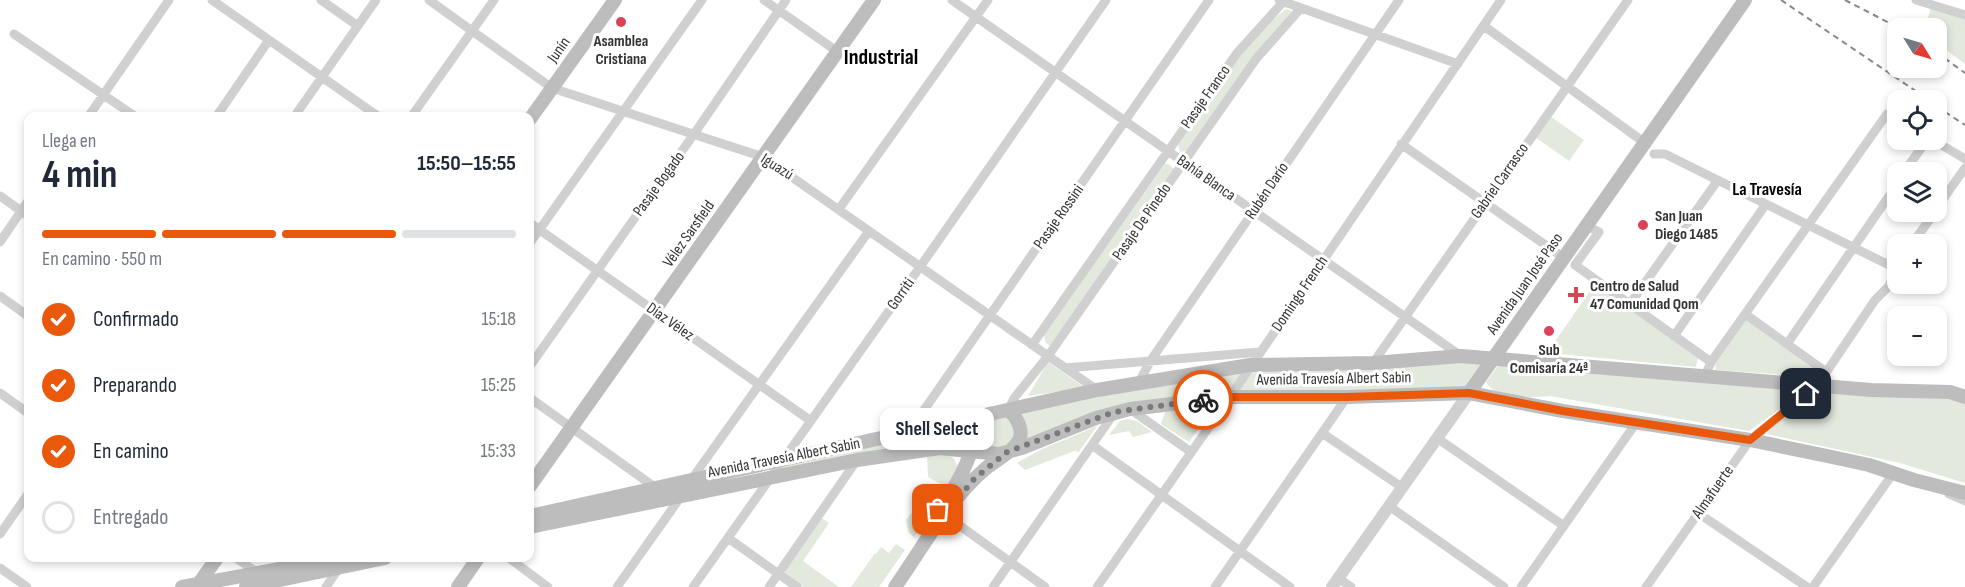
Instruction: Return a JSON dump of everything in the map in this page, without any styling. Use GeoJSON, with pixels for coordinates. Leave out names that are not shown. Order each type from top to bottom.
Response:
{"type":"FeatureCollection","features":[{"type":"Feature","properties":{"kind":"main road","name":"Vélez Sarsfield"},"geometry":{"type":"LineString","coordinates":[[534,480],[874,0]]}},
{"type":"Feature","properties":{"kind":"main road","name":"Avenida Juan José Paso"},"geometry":{"type":"LineString","coordinates":[[1469,393],[1593,229],[1645,143],[1745,0]]}},
{"type":"Feature","properties":{"kind":"main road","name":"Junín"},"geometry":{"type":"LineString","coordinates":[[534,113],[608,2]]}},
{"type":"Feature","properties":{"kind":"main road","name":"Avenida Travesía Albert Sabin"},"geometry":{"type":"LineString","coordinates":[[534,515],[1097,390],[1201,375],[1250,365],[1372,363],[1461,356],[1494,357],[1708,369],[1812,385],[1871,390],[1950,392],[1965,396]]}},
{"type":"Feature","properties":{"kind":"main road"},"geometry":{"type":"LineString","coordinates":[[1197,401],[1207,387],[1205,378],[1201,375]]}},
{"type":"Feature","properties":{"kind":"main road","name":"Avenida Travesía Albert Sabin"},"geometry":{"type":"LineString","coordinates":[[534,526],[857,460],[940,448],[991,453],[1007,452],[1114,412],[1230,397],[1347,397],[1469,393],[1636,423],[1750,440],[1860,463],[1965,493]]}},
{"type":"Feature","properties":{"kind":"main road"},"geometry":{"type":"LineString","coordinates":[[885,587],[942,512],[974,479],[1018,441],[1020,431],[1016,417],[1008,410]]}},
{"type":"Feature","properties":{"kind":"main road"},"geometry":{"type":"LineString","coordinates":[[895,587],[958,482],[983,420],[994,413]]}},
{"type":"Feature","properties":{"kind":"main road"},"geometry":{"type":"LineString","coordinates":[[978,432],[981,444],[991,453]]}},
{"type":"Feature","properties":{"kind":"main road"},"geometry":{"type":"LineString","coordinates":[[197,585],[214,562]]}},
{"type":"Feature","properties":{"kind":"main road"},"geometry":{"type":"LineString","coordinates":[[182,587],[306,562],[339,563]]}},
{"type":"Feature","properties":{"kind":"main road"},"geometry":{"type":"LineString","coordinates":[[458,587],[475,562]]}},
{"type":"Feature","properties":{"kind":"main road"},"geometry":{"type":"LineString","coordinates":[[246,587],[273,585],[339,563]]}},
{"type":"Feature","properties":{"kind":"street"},"geometry":{"type":"LineString","coordinates":[[91,112],[169,0]]}},
{"type":"Feature","properties":{"kind":"street"},"geometry":{"type":"LineString","coordinates":[[212,0],[372,112]]}},
{"type":"Feature","properties":{"kind":"street"},"geometry":{"type":"LineString","coordinates":[[321,0],[358,26]]}},
{"type":"Feature","properties":{"kind":"street"},"geometry":{"type":"LineString","coordinates":[[298,112],[376,0]]}},
{"type":"Feature","properties":{"kind":"street","name":"Iguazú"},"geometry":{"type":"LineString","coordinates":[[429,0],[552,88],[764,157],[1097,390]]}},
{"type":"Feature","properties":{"kind":"street"},"geometry":{"type":"LineString","coordinates":[[415,112],[494,0]]}},
{"type":"Feature","properties":{"kind":"street"},"geometry":{"type":"LineString","coordinates":[[534,237],[702,0]]}},
{"type":"Feature","properties":{"kind":"street"},"geometry":{"type":"LineString","coordinates":[[764,0],[838,52]]}},
{"type":"Feature","properties":{"kind":"street","name":"Pasaje Bogado"},"geometry":{"type":"LineString","coordinates":[[534,360],[786,0]]}},
{"type":"Feature","properties":{"kind":"street","name":"Bahía Blanca"},"geometry":{"type":"LineString","coordinates":[[952,0],[1461,356]]}},
{"type":"Feature","properties":{"kind":"street"},"geometry":{"type":"LineString","coordinates":[[839,209],[988,0]]}},
{"type":"Feature","properties":{"kind":"street","name":"Gorriti"},"geometry":{"type":"LineString","coordinates":[[693,587],[1106,0]]}},
{"type":"Feature","properties":{"kind":"street","name":"Pasaje Rossini"},"geometry":{"type":"LineString","coordinates":[[908,433],[1209,0]]}},
{"type":"Feature","properties":{"kind":"street","name":"Rubén Darío"},"geometry":{"type":"LineString","coordinates":[[1138,384],[1151,360],[1399,0]]}},
{"type":"Feature","properties":{"kind":"street","name":"Domingo French"},"geometry":{"type":"LineString","coordinates":[[1097,587],[1230,397],[1501,0]]}},
{"type":"Feature","properties":{"kind":"street","name":"Gabriel Carrasco"},"geometry":{"type":"LineString","coordinates":[[1372,363],[1628,0]]}},
{"type":"Feature","properties":{"kind":"street"},"geometry":{"type":"LineString","coordinates":[[1916,0],[1933,2],[1965,15]]}},
{"type":"Feature","properties":{"kind":"street"},"geometry":{"type":"LineString","coordinates":[[1286,2],[1458,64]]}},
{"type":"Feature","properties":{"kind":"street","name":"Pasaje Franco"},"geometry":{"type":"LineString","coordinates":[[1032,345],[1237,53],[1286,2]]}},
{"type":"Feature","properties":{"kind":"street","name":"Pasaje De Pinedo"},"geometry":{"type":"LineString","coordinates":[[1008,410],[1256,59],[1301,8]]}},
{"type":"Feature","properties":{"kind":"street"},"geometry":{"type":"LineString","coordinates":[[1484,26],[1645,143]]}},
{"type":"Feature","properties":{"kind":"street"},"geometry":{"type":"LineString","coordinates":[[14,34],[129,112]]}},
{"type":"Feature","properties":{"kind":"street"},"geometry":{"type":"LineString","coordinates":[[219,112],[269,40]]}},
{"type":"Feature","properties":{"kind":"street"},"geometry":{"type":"LineString","coordinates":[[1401,144],[1674,336],[1708,369],[1887,114]]}},
{"type":"Feature","properties":{"kind":"street"},"geometry":{"type":"LineString","coordinates":[[1947,148],[1965,159]]}},
{"type":"Feature","properties":{"kind":"street"},"geometry":{"type":"LineString","coordinates":[[1654,154],[1665,154],[1887,262]]}},
{"type":"Feature","properties":{"kind":"street"},"geometry":{"type":"LineString","coordinates":[[1947,194],[1965,168]]}},
{"type":"Feature","properties":{"kind":"street"},"geometry":{"type":"LineString","coordinates":[[1629,304],[1718,180]]}},
{"type":"Feature","properties":{"kind":"street"},"geometry":{"type":"LineString","coordinates":[[0,196],[24,212]]}},
{"type":"Feature","properties":{"kind":"street"},"geometry":{"type":"LineString","coordinates":[[1787,344],[1887,199]]}},
{"type":"Feature","properties":{"kind":"street"},"geometry":{"type":"LineString","coordinates":[[1674,336],[1766,204]]}},
{"type":"Feature","properties":{"kind":"street"},"geometry":{"type":"LineString","coordinates":[[0,242],[24,214]]}},
{"type":"Feature","properties":{"kind":"street","name":"Díaz Vélez"},"geometry":{"type":"LineString","coordinates":[[534,226],[811,421]]}},
{"type":"Feature","properties":{"kind":"street"},"geometry":{"type":"LineString","coordinates":[[690,482],[869,231]]}},
{"type":"Feature","properties":{"kind":"street","name":"Almafuerte"},"geometry":{"type":"LineString","coordinates":[[1646,587],[1750,440],[1796,403],[1826,372],[1875,300],[1887,288]]}},
{"type":"Feature","properties":{"kind":"street"},"geometry":{"type":"LineString","coordinates":[[0,296],[24,313]]}},
{"type":"Feature","properties":{"kind":"street"},"geometry":{"type":"LineString","coordinates":[[1745,314],[1826,372]]}},
{"type":"Feature","properties":{"kind":"street"},"geometry":{"type":"LineString","coordinates":[[1065,368],[1260,352]]}},
{"type":"Feature","properties":{"kind":"street"},"geometry":{"type":"LineString","coordinates":[[0,393],[24,410]]}},
{"type":"Feature","properties":{"kind":"street","name":"Avenida Juan José Paso"},"geometry":{"type":"LineString","coordinates":[[1335,583],[1469,393]]}},
{"type":"Feature","properties":{"kind":"street"},"geometry":{"type":"LineString","coordinates":[[1215,587],[1347,397]]}},
{"type":"Feature","properties":{"kind":"street"},"geometry":{"type":"LineString","coordinates":[[534,401],[656,488]]}},
{"type":"Feature","properties":{"kind":"street"},"geometry":{"type":"LineString","coordinates":[[1130,409],[1191,452]]}},
{"type":"Feature","properties":{"kind":"street"},"geometry":{"type":"LineString","coordinates":[[993,587],[1114,412]]}},
{"type":"Feature","properties":{"kind":"street"},"geometry":{"type":"LineString","coordinates":[[1521,587],[1636,423]]}},
{"type":"Feature","properties":{"kind":"street"},"geometry":{"type":"LineString","coordinates":[[1322,433],[1402,488]]}},
{"type":"Feature","properties":{"kind":"street"},"geometry":{"type":"LineString","coordinates":[[1437,438],[1564,526]]}},
{"type":"Feature","properties":{"kind":"street"},"geometry":{"type":"LineString","coordinates":[[1092,445],[1290,587]]}},
{"type":"Feature","properties":{"kind":"street"},"geometry":{"type":"LineString","coordinates":[[769,587],[857,460]]}},
{"type":"Feature","properties":{"kind":"street"},"geometry":{"type":"LineString","coordinates":[[1813,587],[1894,472]]}},
{"type":"Feature","properties":{"kind":"street"},"geometry":{"type":"LineString","coordinates":[[1914,480],[1965,501]]}},
{"type":"Feature","properties":{"kind":"street"},"geometry":{"type":"LineString","coordinates":[[617,587],[682,495]]}},
{"type":"Feature","properties":{"kind":"street"},"geometry":{"type":"LineString","coordinates":[[0,534],[24,500]]}},
{"type":"Feature","properties":{"kind":"street"},"geometry":{"type":"LineString","coordinates":[[1389,506],[1504,587]]}},
{"type":"Feature","properties":{"kind":"street"},"geometry":{"type":"LineString","coordinates":[[942,512],[1045,587]]}},
{"type":"Feature","properties":{"kind":"street"},"geometry":{"type":"LineString","coordinates":[[1698,513],[1807,587]]}},
{"type":"Feature","properties":{"kind":"street"},"geometry":{"type":"LineString","coordinates":[[728,538],[797,587]]}},
{"type":"Feature","properties":{"kind":"street"},"geometry":{"type":"LineString","coordinates":[[242,562],[258,573]]}},
{"type":"Feature","properties":{"kind":"street"},"geometry":{"type":"LineString","coordinates":[[514,562],[548,587]]}},
{"type":"Feature","properties":{"kind":"street"},"geometry":{"type":"LineString","coordinates":[[326,587],[339,563]]}},
{"type":"Feature","properties":{"kind":"street"},"geometry":{"type":"LineString","coordinates":[[0,568],[27,587]]}},
{"type":"Feature","properties":{"kind":"street"},"geometry":{"type":"LineString","coordinates":[[1335,583],[1351,587]]}},
{"type":"Feature","properties":{"kind":"shaded area"},"geometry":{"type":"Polygon","coordinates":[[[1932,4],[1965,15],[1965,64],[1947,50],[1947,18],[1928,18],[1932,4]]]}},
{"type":"Feature","properties":{"kind":"shaded area"},"geometry":{"type":"Polygon","coordinates":[[[1286,9],[1292,11],[1252,58],[1186,151],[1180,152],[1178,144],[1238,57],[1271,21],[1286,9]]]}},
{"type":"Feature","properties":{"kind":"shaded area"},"geometry":{"type":"Polygon","coordinates":[[[1550,116],[1584,140],[1569,161],[1535,137],[1550,116]]]}},
{"type":"Feature","properties":{"kind":"shaded area"},"geometry":{"type":"Polygon","coordinates":[[[1165,164],[1169,164],[1174,169],[1053,345],[1049,345],[1045,342],[1044,335],[1165,164]]]}},
{"type":"Feature","properties":{"kind":"shaded area"},"geometry":{"type":"Polygon","coordinates":[[[1595,284],[1698,358],[1696,367],[1547,353],[1595,284]]]}},
{"type":"Feature","properties":{"kind":"shaded area"},"geometry":{"type":"Polygon","coordinates":[[[1746,320],[1819,373],[1817,377],[1716,370],[1715,364],[1746,320]]]}},
{"type":"Feature","properties":{"kind":"shaded area"},"geometry":{"type":"Polygon","coordinates":[[[1494,357],[1469,393],[1130,409],[1022,448],[971,450],[772,477],[782,461],[1201,375],[1494,357]]]}},
{"type":"Feature","properties":{"kind":"shaded area"},"geometry":{"type":"Polygon","coordinates":[[[1048,362],[1085,388],[1028,396],[1048,362]]]}},
{"type":"Feature","properties":{"kind":"shaded area"},"geometry":{"type":"Polygon","coordinates":[[[1497,367],[1793,390],[1794,396],[1791,401],[1749,431],[1550,396],[1525,397],[1505,394],[1496,391],[1486,382],[1497,367]]]}},
{"type":"Feature","properties":{"kind":"shaded area"},"geometry":{"type":"Polygon","coordinates":[[[1820,389],[1947,397],[1965,403],[1965,483],[1900,463],[1767,434],[1769,429],[1820,389]]]}},
{"type":"Feature","properties":{"kind":"shaded area"},"geometry":{"type":"Polygon","coordinates":[[[1205,404],[1212,410],[1189,442],[1161,424],[1166,409],[1205,404]]]}},
{"type":"Feature","properties":{"kind":"shaded area"},"geometry":{"type":"Polygon","coordinates":[[[1127,419],[1137,421],[1152,432],[1133,437],[1129,431],[1109,435],[1120,421],[1127,419]]]}},
{"type":"Feature","properties":{"kind":"shaded area"},"geometry":{"type":"Polygon","coordinates":[[[1097,426],[1079,452],[1074,451],[1025,470],[1017,463],[1040,450],[1097,426]]]}},
{"type":"Feature","properties":{"kind":"shaded area"},"geometry":{"type":"Polygon","coordinates":[[[927,454],[947,454],[956,462],[958,468],[948,488],[928,477],[927,454]]]}},
{"type":"Feature","properties":{"kind":"shaded area"},"geometry":{"type":"Polygon","coordinates":[[[921,506],[931,513],[914,537],[909,533],[906,520],[915,508],[921,506]]]}},
{"type":"Feature","properties":{"kind":"shaded area"},"geometry":{"type":"Polygon","coordinates":[[[820,517],[829,523],[803,561],[839,587],[803,587],[785,574],[785,567],[820,517]]]}},
{"type":"Feature","properties":{"kind":"shaded area"},"geometry":{"type":"Polygon","coordinates":[[[896,544],[905,550],[879,587],[851,587],[881,547],[889,553],[896,544]]]}},
{"type":"Feature","properties":{"kind":"railway"},"geometry":{"type":"LineString","coordinates":[[1781,0],[1914,90]]}},
{"type":"Feature","properties":{"kind":"railway"},"geometry":{"type":"LineString","coordinates":[[1845,0],[1887,22]]}},
{"type":"Feature","properties":{"kind":"railway"},"geometry":{"type":"LineString","coordinates":[[1947,60],[1965,73]]}},
{"type":"Feature","properties":{"kind":"railway"},"geometry":{"type":"LineString","coordinates":[[1947,113],[1965,125]]}},
{"type":"Feature","properties":{"kind":"way so far"},"geometry":{"type":"LineString","coordinates":[[938,510],[945,515],[974,479],[1007,452],[1114,412],[1203,400]]}},
{"type":"Feature","properties":{"kind":"place","name":"Asamblea Cristiana"},"geometry":{"type":"Point","coordinates":[621,22]}},
{"type":"Feature","properties":{"kind":"place","name":"San Juan Diego 1485"},"geometry":{"type":"Point","coordinates":[1643,225]}},
{"type":"Feature","properties":{"kind":"place","name":"Centro de Salud 47 Comunidad Qom"},"geometry":{"type":"Point","coordinates":[1576,295]}},
{"type":"Feature","properties":{"kind":"place","name":"Sub Comisaría 24ª"},"geometry":{"type":"Point","coordinates":[1549,331]}},
{"type":"Feature","properties":{"kind":"place","name":"Shell Select"},"geometry":{"type":"Point","coordinates":[938,510]}},
{"type":"Feature","properties":{"kind":"district","name":"Industrial"},"geometry":{"type":"Point","coordinates":[881,57]}},
{"type":"Feature","properties":{"kind":"district","name":"La Travesía"},"geometry":{"type":"Point","coordinates":[1767,189]}},
{"type":"Feature","properties":{"kind":"route"},"geometry":{"type":"LineString","coordinates":[[1203,400],[1230,397],[1347,397],[1469,393],[1563,411],[1750,440],[1806,394]]}}]}
